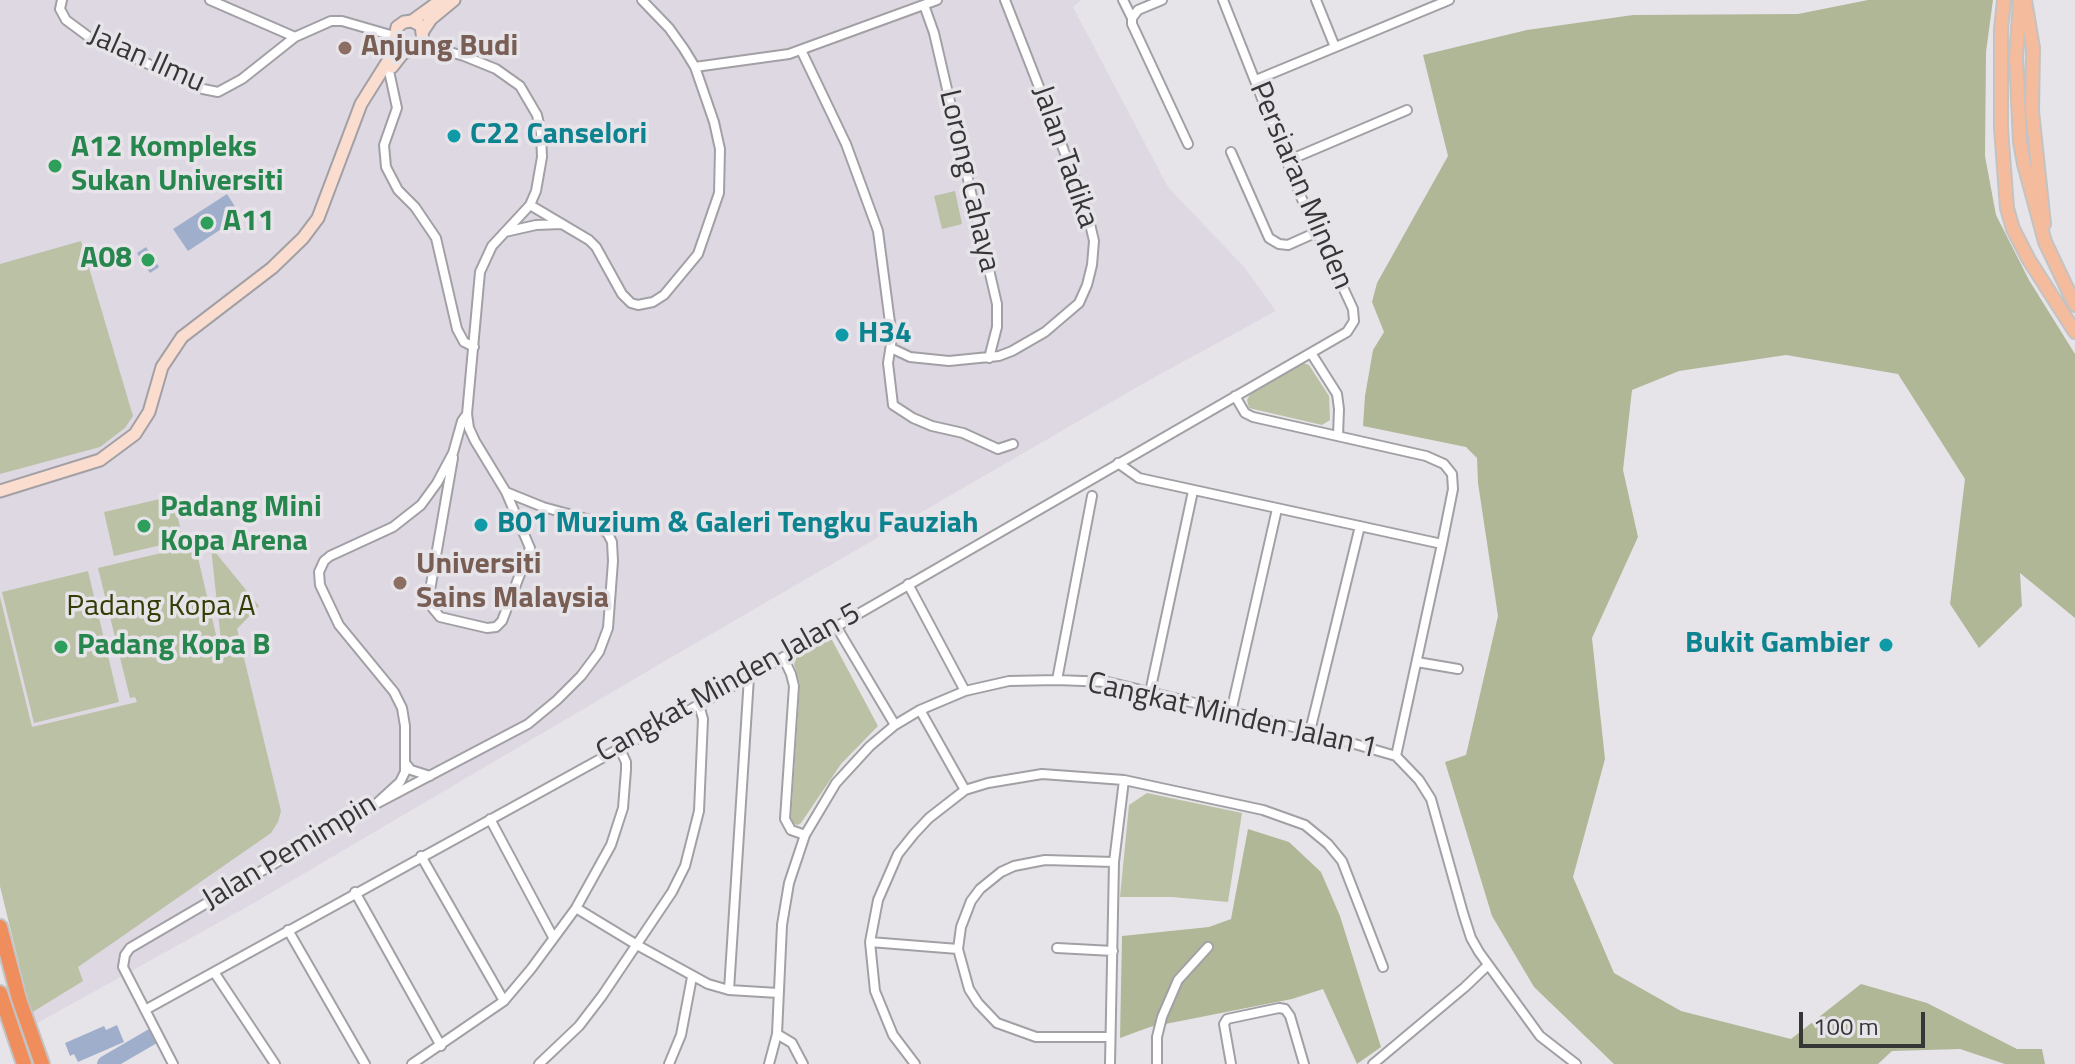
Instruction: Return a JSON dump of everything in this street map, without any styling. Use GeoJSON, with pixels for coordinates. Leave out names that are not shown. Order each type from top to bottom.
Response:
{"type":"FeatureCollection","features":[{"type":"Feature","properties":{"kind":"highway"},"geometry":{"type":"LineString","coordinates":[[0,927],[19,999],[42,1064]]}},
{"type":"Feature","properties":{"kind":"highway"},"geometry":{"type":"LineString","coordinates":[[0,993],[24,1064]]}},
{"type":"Feature","properties":{"kind":"main road"},"geometry":{"type":"LineString","coordinates":[[2004,0],[2001,29],[2004,191],[2013,229],[2075,332]]}},
{"type":"Feature","properties":{"kind":"main road"},"geometry":{"type":"LineString","coordinates":[[2023,0],[2016,58],[2020,142],[2045,242],[2075,305]]}},
{"type":"Feature","properties":{"kind":"main road"},"geometry":{"type":"LineString","coordinates":[[2023,0],[2033,48],[2032,111],[2045,242]]}},
{"type":"Feature","properties":{"kind":"main road"},"geometry":{"type":"LineString","coordinates":[[2004,191],[2018,197],[2028,182]]}},
{"type":"Feature","properties":{"kind":"street","name":"Jalan Ilmu"},"geometry":{"type":"LineString","coordinates":[[62,0],[60,9],[66,20],[89,37],[203,89],[218,92],[242,79],[295,37],[331,21],[396,35]]}},
{"type":"Feature","properties":{"kind":"street"},"geometry":{"type":"LineString","coordinates":[[210,0],[295,37]]}},
{"type":"Feature","properties":{"kind":"street"},"geometry":{"type":"LineString","coordinates":[[0,491],[100,460],[135,434],[149,412],[162,367],[182,337],[272,268],[303,238],[318,218],[361,104],[393,53],[396,35],[404,22],[412,21],[441,0]]}},
{"type":"Feature","properties":{"kind":"street"},"geometry":{"type":"LineString","coordinates":[[360,113],[366,109],[398,58],[418,42],[431,19],[454,0]]}},
{"type":"Feature","properties":{"kind":"street"},"geometry":{"type":"LineString","coordinates":[[530,205],[596,247],[622,294],[631,303],[646,305],[653,302],[673,287],[698,254],[719,193],[721,176],[714,122],[695,67],[669,28],[642,0]]}},
{"type":"Feature","properties":{"kind":"street"},"geometry":{"type":"LineString","coordinates":[[695,67],[774,58],[937,0]]}},
{"type":"Feature","properties":{"kind":"street","name":"Jalan Tadika"},"geometry":{"type":"LineString","coordinates":[[891,348],[910,357],[927,360],[989,358],[1029,343],[1079,303],[1090,275],[1094,241],[1074,172],[1005,0]]}},
{"type":"Feature","properties":{"kind":"street"},"geometry":{"type":"LineString","coordinates":[[1123,0],[1188,144]]}},
{"type":"Feature","properties":{"kind":"street"},"geometry":{"type":"LineString","coordinates":[[1132,18],[1138,10],[1162,0]]}},
{"type":"Feature","properties":{"kind":"street","name":"Persiaran Minden"},"geometry":{"type":"LineString","coordinates":[[1223,0],[1354,317],[1347,332],[1311,353]]}},
{"type":"Feature","properties":{"kind":"street"},"geometry":{"type":"LineString","coordinates":[[1316,0],[1335,47]]}},
{"type":"Feature","properties":{"kind":"street"},"geometry":{"type":"LineString","coordinates":[[1256,80],[1449,0]]}},
{"type":"Feature","properties":{"kind":"street","name":"Lorong Cahaya"},"geometry":{"type":"LineString","coordinates":[[924,5],[934,33],[997,304],[997,327],[989,358]]}},
{"type":"Feature","properties":{"kind":"street"},"geometry":{"type":"LineString","coordinates":[[412,21],[418,42]]}},
{"type":"Feature","properties":{"kind":"street"},"geometry":{"type":"LineString","coordinates":[[396,35],[404,49],[418,42],[496,69],[520,86],[529,99],[541,133],[540,178],[530,205],[486,254],[480,272],[467,414],[477,445],[506,492],[529,544],[530,552],[502,621],[496,627],[487,628],[440,617],[431,606],[429,596],[454,450],[467,414]]}},
{"type":"Feature","properties":{"kind":"street"},"geometry":{"type":"LineString","coordinates":[[801,50],[846,144],[878,231],[891,348],[888,363],[891,396],[897,410],[998,449],[1013,444]]}},
{"type":"Feature","properties":{"kind":"street"},"geometry":{"type":"LineString","coordinates":[[389,71],[397,108],[384,145],[386,167],[398,190],[415,207],[436,238],[457,329],[464,342],[474,347]]}},
{"type":"Feature","properties":{"kind":"street"},"geometry":{"type":"LineString","coordinates":[[1287,161],[1407,110]]}},
{"type":"Feature","properties":{"kind":"street"},"geometry":{"type":"LineString","coordinates":[[1231,152],[1269,238],[1288,245],[1317,232]]}},
{"type":"Feature","properties":{"kind":"street"},"geometry":{"type":"LineString","coordinates":[[505,232],[536,225],[562,224]]}},
{"type":"Feature","properties":{"kind":"street"},"geometry":{"type":"LineString","coordinates":[[1311,353],[1337,394],[1338,436]]}},
{"type":"Feature","properties":{"kind":"street","name":"Cangkat Minden Jalan 5"},"geometry":{"type":"LineString","coordinates":[[145,1010],[749,677],[1311,353]]}},
{"type":"Feature","properties":{"kind":"street"},"geometry":{"type":"LineString","coordinates":[[1235,396],[1253,417],[1426,456],[1449,468],[1454,479],[1396,756]]}},
{"type":"Feature","properties":{"kind":"street"},"geometry":{"type":"LineString","coordinates":[[430,776],[411,770],[406,764],[402,708],[394,692],[339,625],[320,585],[319,572],[330,556],[393,527],[414,512],[437,483],[454,450],[465,442],[477,445]]}},
{"type":"Feature","properties":{"kind":"street"},"geometry":{"type":"LineString","coordinates":[[1118,463],[1139,478],[1442,544]]}},
{"type":"Feature","properties":{"kind":"street"},"geometry":{"type":"LineString","coordinates":[[1150,692],[1193,491]]}},
{"type":"Feature","properties":{"kind":"street"},"geometry":{"type":"LineString","coordinates":[[376,804],[528,724],[581,676],[599,652],[608,628],[613,561],[608,534],[594,521],[543,507],[506,492]]}},
{"type":"Feature","properties":{"kind":"street"},"geometry":{"type":"LineString","coordinates":[[1057,680],[1092,496]]}},
{"type":"Feature","properties":{"kind":"street"},"geometry":{"type":"LineString","coordinates":[[1231,712],[1277,509]]}},
{"type":"Feature","properties":{"kind":"street"},"geometry":{"type":"LineString","coordinates":[[1310,731],[1360,526]]}},
{"type":"Feature","properties":{"kind":"street"},"geometry":{"type":"LineString","coordinates":[[908,584],[965,691]]}},
{"type":"Feature","properties":{"kind":"street"},"geometry":{"type":"LineString","coordinates":[[836,626],[895,725]]}},
{"type":"Feature","properties":{"kind":"street"},"geometry":{"type":"LineString","coordinates":[[783,657],[794,686],[785,819],[791,830],[805,835]]}},
{"type":"Feature","properties":{"kind":"street"},"geometry":{"type":"LineString","coordinates":[[1417,662],[1458,669]]}},
{"type":"Feature","properties":{"kind":"street"},"geometry":{"type":"LineString","coordinates":[[729,990],[749,677]]}},
{"type":"Feature","properties":{"kind":"street","name":"Cangkat Minden Jalan 1"},"geometry":{"type":"LineString","coordinates":[[769,1064],[777,1034],[782,925],[789,883],[805,835],[821,804],[851,764],[895,725],[920,710],[965,691],[1009,681],[1057,680],[1108,682],[1310,731],[1396,756],[1419,780],[1431,799],[1471,938],[1540,1036],[1576,1064]]}},
{"type":"Feature","properties":{"kind":"street"},"geometry":{"type":"LineString","coordinates":[[539,1064],[579,1026],[637,945],[685,866],[699,811],[703,719],[699,705]]}},
{"type":"Feature","properties":{"kind":"street"},"geometry":{"type":"LineString","coordinates":[[920,710],[965,790]]}},
{"type":"Feature","properties":{"kind":"street"},"geometry":{"type":"LineString","coordinates":[[412,1064],[504,1001],[576,908],[611,845],[623,808],[626,762],[619,747]]}},
{"type":"Feature","properties":{"kind":"street","name":"Jalan Pemimpin"},"geometry":{"type":"LineString","coordinates":[[145,1010],[126,974],[123,959],[130,948],[376,804],[400,782],[406,764]]}},
{"type":"Feature","properties":{"kind":"street"},"geometry":{"type":"LineString","coordinates":[[915,1064],[893,1035],[875,991],[870,942],[878,900],[898,854],[929,818],[965,790],[988,783],[1042,774],[1124,780],[1263,810],[1305,825],[1328,844],[1342,861],[1383,967]]}},
{"type":"Feature","properties":{"kind":"street"},"geometry":{"type":"LineString","coordinates":[[1110,1064],[1114,862],[1124,780]]}},
{"type":"Feature","properties":{"kind":"street"},"geometry":{"type":"LineString","coordinates":[[490,819],[553,937]]}},
{"type":"Feature","properties":{"kind":"street"},"geometry":{"type":"LineString","coordinates":[[421,856],[504,1001]]}},
{"type":"Feature","properties":{"kind":"street"},"geometry":{"type":"LineString","coordinates":[[1110,1037],[1036,1037],[997,1023],[969,989],[958,949],[961,927],[971,901],[1001,872],[1045,860],[1114,862]]}},
{"type":"Feature","properties":{"kind":"street"},"geometry":{"type":"LineString","coordinates":[[355,892],[441,1046]]}},
{"type":"Feature","properties":{"kind":"street"},"geometry":{"type":"LineString","coordinates":[[576,908],[692,977],[729,990],[778,993]]}},
{"type":"Feature","properties":{"kind":"street"},"geometry":{"type":"LineString","coordinates":[[288,930],[365,1064]]}},
{"type":"Feature","properties":{"kind":"street"},"geometry":{"type":"LineString","coordinates":[[870,942],[958,949]]}},
{"type":"Feature","properties":{"kind":"street"},"geometry":{"type":"LineString","coordinates":[[1157,1064],[1157,1037],[1162,1017],[1178,980],[1208,947]]}},
{"type":"Feature","properties":{"kind":"street"},"geometry":{"type":"LineString","coordinates":[[1057,948],[1113,951]]}},
{"type":"Feature","properties":{"kind":"street"},"geometry":{"type":"LineString","coordinates":[[1375,1064],[1488,965]]}},
{"type":"Feature","properties":{"kind":"street"},"geometry":{"type":"LineString","coordinates":[[214,972],[275,1064]]}},
{"type":"Feature","properties":{"kind":"street"},"geometry":{"type":"LineString","coordinates":[[669,1064],[681,1035],[692,977]]}},
{"type":"Feature","properties":{"kind":"street"},"geometry":{"type":"LineString","coordinates":[[1231,1064],[1225,1021],[1230,1017],[1279,1008],[1285,1009],[1290,1016],[1304,1064]]}},
{"type":"Feature","properties":{"kind":"street"},"geometry":{"type":"LineString","coordinates":[[145,1010],[173,1064]]}},
{"type":"Feature","properties":{"kind":"street"},"geometry":{"type":"LineString","coordinates":[[777,1034],[792,1043],[803,1064]]}},
{"type":"Feature","properties":{"kind":"shaded area","name":"Universiti Sains Malaysia"},"geometry":{"type":"Polygon","coordinates":[[[0,0],[1081,0],[1073,7],[1168,187],[1245,268],[1276,311],[1146,382],[254,903],[34,1025],[0,887],[0,0]]]}},
{"type":"Feature","properties":{"kind":"green space"},"geometry":{"type":"Polygon","coordinates":[[[1868,0],[1993,0],[1986,52],[1985,156],[1996,215],[2029,280],[2075,354],[2075,618],[2020,573],[2022,606],[1979,648],[1950,604],[1965,479],[1898,374],[1786,355],[1679,371],[1632,390],[1623,470],[1638,537],[1592,638],[1605,759],[1573,877],[1614,973],[1681,1011],[1791,1039],[1861,984],[1927,1003],[2017,1049],[2042,1049],[2045,1064],[2005,1064],[1960,1049],[1892,1051],[1878,1064],[1614,1064],[1534,987],[1492,916],[1445,762],[1466,755],[1498,616],[1477,458],[1466,447],[1363,426],[1373,350],[1384,332],[1372,302],[1377,283],[1448,156],[1423,55],[1527,30],[1633,15],[1798,14],[1868,0]]]}},
{"type":"Feature","properties":{"kind":"green space"},"geometry":{"type":"Polygon","coordinates":[[[955,191],[962,224],[942,229],[934,196],[955,191]]]}},
{"type":"Feature","properties":{"kind":"green space"},"geometry":{"type":"Polygon","coordinates":[[[81,241],[133,416],[125,428],[100,447],[0,474],[0,264],[81,241]]]}},
{"type":"Feature","properties":{"kind":"green space"},"geometry":{"type":"Polygon","coordinates":[[[1303,363],[1309,365],[1329,396],[1330,420],[1322,425],[1249,408],[1247,400],[1251,392],[1303,363]]]}},
{"type":"Feature","properties":{"kind":"green space","name":"Padang Mini Kopa Arena"},"geometry":{"type":"Polygon","coordinates":[[[173,496],[183,540],[114,556],[104,512],[173,496]]]}},
{"type":"Feature","properties":{"kind":"green space","name":"Padang Kopa A"},"geometry":{"type":"Polygon","coordinates":[[[195,545],[220,652],[211,547],[259,606],[237,629],[281,811],[278,822],[271,833],[78,967],[83,981],[31,1013],[0,886],[0,597],[32,727],[137,702],[135,697],[130,698],[98,568],[195,545]]]}},
{"type":"Feature","properties":{"kind":"green space","name":"Padang Kopa B"},"geometry":{"type":"Polygon","coordinates":[[[88,571],[119,702],[34,723],[2,592],[88,571]]]}},
{"type":"Feature","properties":{"kind":"green space"},"geometry":{"type":"Polygon","coordinates":[[[825,638],[832,640],[878,726],[841,764],[798,825],[791,818],[800,684],[794,664],[797,655],[825,638]]]}},
{"type":"Feature","properties":{"kind":"green space"},"geometry":{"type":"Polygon","coordinates":[[[1147,793],[1242,813],[1228,902],[1172,897],[1120,897],[1129,805],[1147,793]]]}},
{"type":"Feature","properties":{"kind":"green space"},"geometry":{"type":"Polygon","coordinates":[[[1248,829],[1289,842],[1321,872],[1340,916],[1381,1047],[1357,1064],[1323,989],[1292,999],[1150,1027],[1120,1038],[1122,936],[1209,927],[1231,919],[1248,829]]]}},
{"type":"Feature","properties":{"kind":"water","name":"A11"},"geometry":{"type":"Polygon","coordinates":[[[227,194],[241,216],[188,251],[173,229],[227,194]]]}},
{"type":"Feature","properties":{"kind":"water","name":"A08"},"geometry":{"type":"Polygon","coordinates":[[[146,247],[159,267],[150,273],[137,253],[146,247]]]}},
{"type":"Feature","properties":{"kind":"water"},"geometry":{"type":"Polygon","coordinates":[[[117,1025],[124,1042],[78,1062],[74,1054],[70,1056],[65,1043],[104,1026],[106,1030],[117,1025]]]}},
{"type":"Feature","properties":{"kind":"waterway"},"geometry":{"type":"LineString","coordinates":[[105,1064],[153,1036]]}},
{"type":"Feature","properties":{"kind":"place","name":"Anjung Budi"},"geometry":{"type":"Point","coordinates":[345,48]}},
{"type":"Feature","properties":{"kind":"place","name":"C22 Canselori"},"geometry":{"type":"Point","coordinates":[454,136]}},
{"type":"Feature","properties":{"kind":"place","name":"A12 Kompleks Sukan Universiti"},"geometry":{"type":"Point","coordinates":[55,166]}},
{"type":"Feature","properties":{"kind":"place","name":"A11"},"geometry":{"type":"Point","coordinates":[207,223]}},
{"type":"Feature","properties":{"kind":"place","name":"A08"},"geometry":{"type":"Point","coordinates":[148,260]}},
{"type":"Feature","properties":{"kind":"place","name":"H34"},"geometry":{"type":"Point","coordinates":[842,335]}},
{"type":"Feature","properties":{"kind":"place","name":"B01 Muzium & Galeri Tengku Fauziah"},"geometry":{"type":"Point","coordinates":[481,525]}},
{"type":"Feature","properties":{"kind":"place","name":"Padang Mini Kopa Arena"},"geometry":{"type":"Point","coordinates":[144,526]}},
{"type":"Feature","properties":{"kind":"place","name":"Universiti Sains Malaysia"},"geometry":{"type":"Point","coordinates":[400,583]}},
{"type":"Feature","properties":{"kind":"place","name":"Bukit Gambier"},"geometry":{"type":"Point","coordinates":[1886,645]}},
{"type":"Feature","properties":{"kind":"place","name":"Padang Kopa B"},"geometry":{"type":"Point","coordinates":[61,647]}}]}
